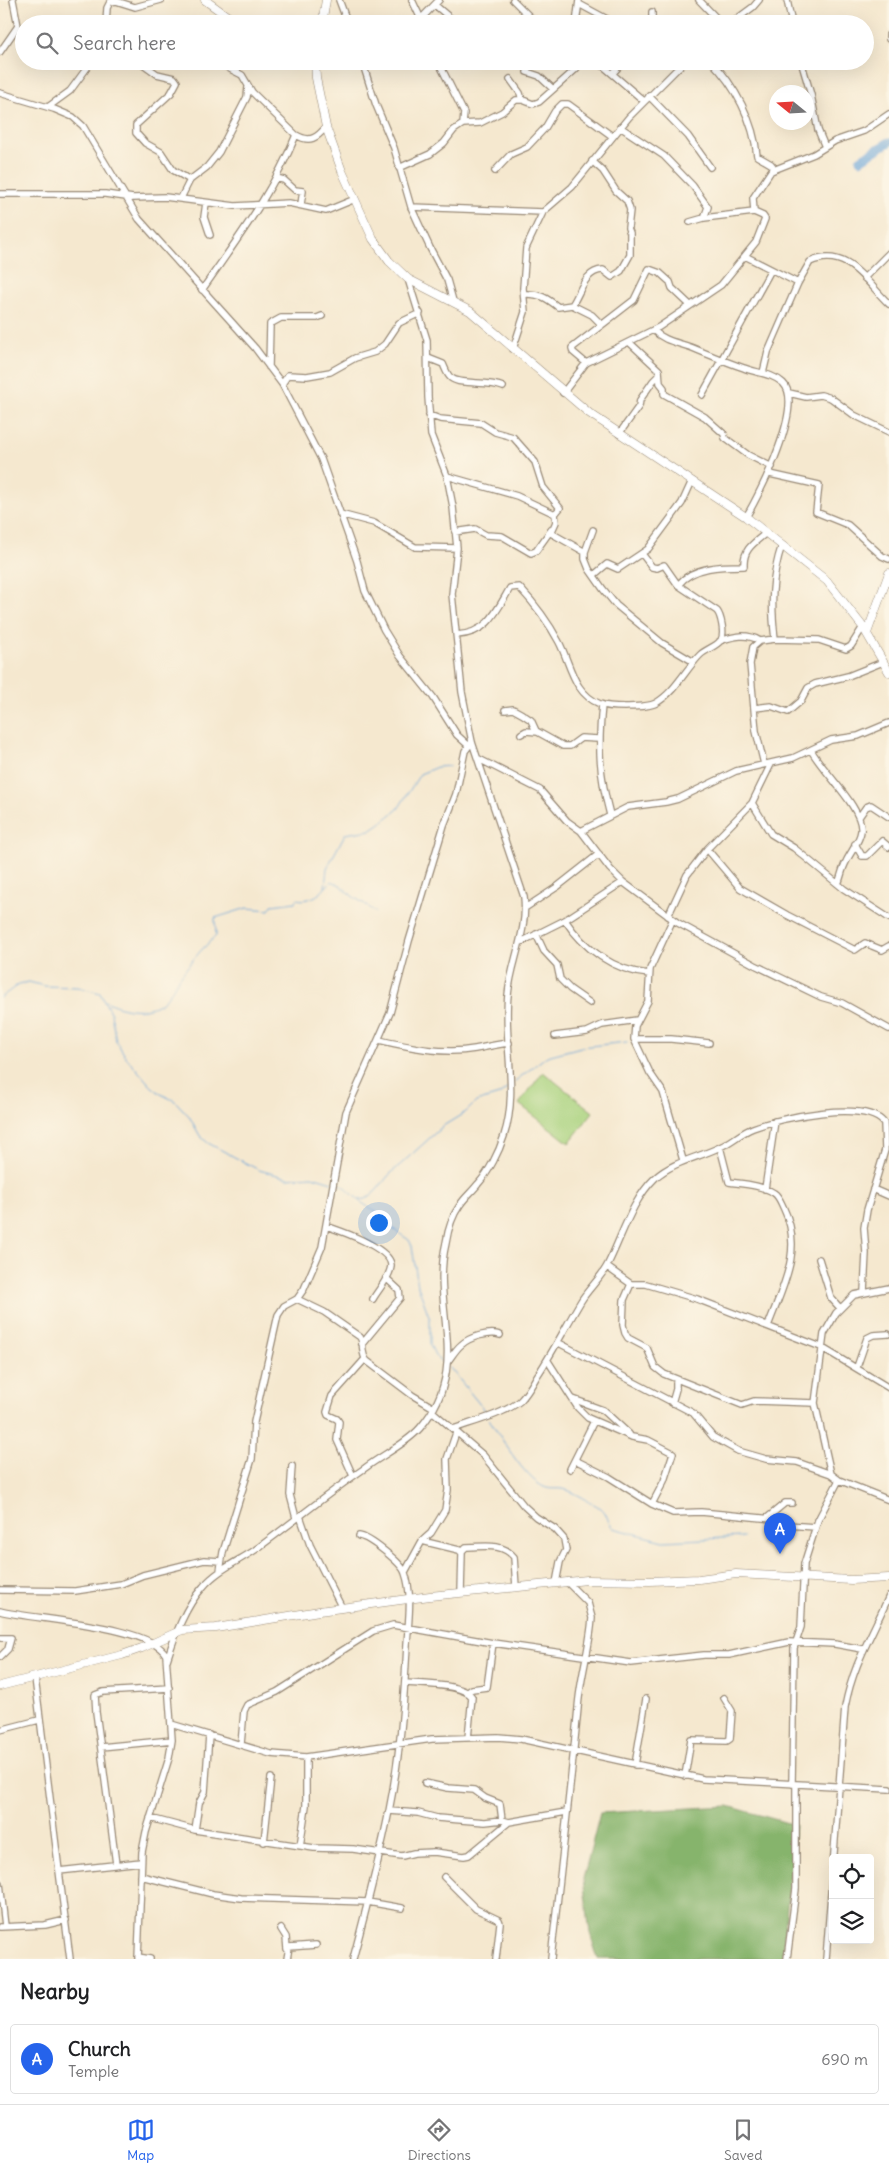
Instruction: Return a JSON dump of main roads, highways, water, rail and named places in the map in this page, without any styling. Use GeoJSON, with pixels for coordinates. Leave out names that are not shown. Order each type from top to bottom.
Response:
{"type":"FeatureCollection","features":[{"type":"Feature","properties":{"kind":"waterway"},"geometry":{"type":"LineString","coordinates":[[860,160],[889,142]]}},
{"type":"Feature","properties":{"kind":"waterway"},"geometry":{"type":"LineString","coordinates":[[106,1001],[119,1007],[134,1009],[149,1008],[162,1002],[169,995],[191,962],[216,936],[215,918],[247,908],[269,910],[272,905],[295,902],[297,899],[305,900],[316,896],[325,888],[327,868],[345,834],[370,830],[398,809],[420,774],[437,767],[450,766]]}},
{"type":"Feature","properties":{"kind":"waterway"},"geometry":{"type":"LineString","coordinates":[[326,887],[331,881],[335,882],[375,912]]}},
{"type":"Feature","properties":{"kind":"waterway"},"geometry":{"type":"LineString","coordinates":[[0,998],[19,984],[29,982],[44,986],[78,987],[100,993],[111,1014],[116,1041],[126,1057],[151,1086],[175,1101],[189,1116],[200,1136],[208,1143],[259,1170],[288,1178],[312,1176],[332,1182]]}},
{"type":"Feature","properties":{"kind":"waterway"},"geometry":{"type":"LineString","coordinates":[[514,1082],[547,1056],[581,1047],[627,1042]]}},
{"type":"Feature","properties":{"kind":"waterway"},"geometry":{"type":"LineString","coordinates":[[336,1183],[342,1185],[359,1200],[366,1199],[376,1191],[389,1175],[443,1126],[466,1112],[476,1102],[499,1095],[508,1088]]}},
{"type":"Feature","properties":{"kind":"waterway"},"geometry":{"type":"LineString","coordinates":[[359,1201],[379,1214],[393,1229],[409,1240],[412,1246],[418,1286],[430,1319],[430,1345],[436,1357],[444,1364]]}},
{"type":"Feature","properties":{"kind":"waterway"},"geometry":{"type":"LineString","coordinates":[[450,1368],[486,1412]]}},
{"type":"Feature","properties":{"kind":"waterway"},"geometry":{"type":"LineString","coordinates":[[489,1419],[521,1466],[536,1482],[547,1488],[568,1490],[601,1508],[613,1528],[664,1541],[743,1537]]}},
{"type":"Feature","properties":{"kind":"place","name":"Church"},"geometry":{"type":"Point","coordinates":[780,1554]}}]}
